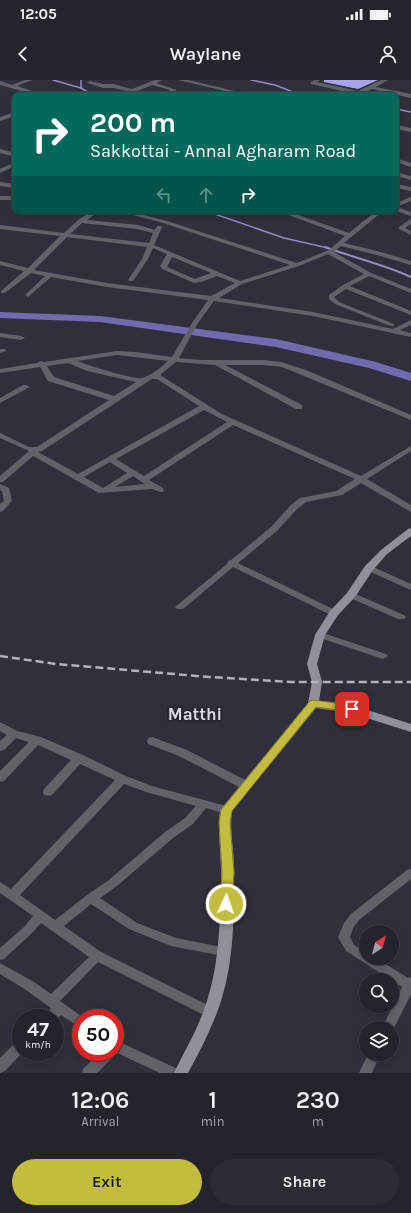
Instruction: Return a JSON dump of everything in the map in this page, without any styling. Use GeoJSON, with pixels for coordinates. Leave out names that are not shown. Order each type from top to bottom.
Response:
{"type":"FeatureCollection","features":[{"type":"Feature","properties":{"kind":"main road"},"geometry":{"type":"LineString","coordinates":[[180,1073],[210,1012],[219,986],[223,951],[228,872],[224,822],[226,810],[313,704],[317,682],[312,664],[315,649],[320,635],[334,613],[351,595],[368,568],[384,552],[411,531]]}},
{"type":"Feature","properties":{"kind":"main road"},"geometry":{"type":"LineString","coordinates":[[313,704],[352,709],[411,728]]}},
{"type":"Feature","properties":{"kind":"street"},"geometry":{"type":"LineString","coordinates":[[14,86],[29,80]]}},
{"type":"Feature","properties":{"kind":"street"},"geometry":{"type":"LineString","coordinates":[[90,83],[132,91],[159,80]]}},
{"type":"Feature","properties":{"kind":"street"},"geometry":{"type":"LineString","coordinates":[[181,80],[236,92]]}},
{"type":"Feature","properties":{"kind":"street"},"geometry":{"type":"LineString","coordinates":[[317,80],[313,83],[332,90],[345,92]]}},
{"type":"Feature","properties":{"kind":"street"},"geometry":{"type":"LineString","coordinates":[[362,92],[385,80]]}},
{"type":"Feature","properties":{"kind":"street"},"geometry":{"type":"LineString","coordinates":[[0,82],[33,92]]}},
{"type":"Feature","properties":{"kind":"street"},"geometry":{"type":"LineString","coordinates":[[151,83],[174,90],[174,92]]}},
{"type":"Feature","properties":{"kind":"street"},"geometry":{"type":"LineString","coordinates":[[371,87],[393,92]]}},
{"type":"Feature","properties":{"kind":"street"},"geometry":{"type":"LineString","coordinates":[[399,93],[411,96]]}},
{"type":"Feature","properties":{"kind":"street"},"geometry":{"type":"LineString","coordinates":[[0,119],[12,115]]}},
{"type":"Feature","properties":{"kind":"street"},"geometry":{"type":"LineString","coordinates":[[399,128],[411,130]]}},
{"type":"Feature","properties":{"kind":"street"},"geometry":{"type":"LineString","coordinates":[[0,151],[12,154]]}},
{"type":"Feature","properties":{"kind":"street"},"geometry":{"type":"LineString","coordinates":[[399,161],[411,164]]}},
{"type":"Feature","properties":{"kind":"street"},"geometry":{"type":"LineString","coordinates":[[0,171],[12,165]]}},
{"type":"Feature","properties":{"kind":"street"},"geometry":{"type":"LineString","coordinates":[[399,175],[411,178]]}},
{"type":"Feature","properties":{"kind":"street"},"geometry":{"type":"LineString","coordinates":[[0,184],[12,186]]}},
{"type":"Feature","properties":{"kind":"street"},"geometry":{"type":"LineString","coordinates":[[399,187],[411,189]]}},
{"type":"Feature","properties":{"kind":"street"},"geometry":{"type":"LineString","coordinates":[[0,198],[12,198]]}},
{"type":"Feature","properties":{"kind":"street"},"geometry":{"type":"LineString","coordinates":[[399,204],[411,199]]}},
{"type":"Feature","properties":{"kind":"street"},"geometry":{"type":"LineString","coordinates":[[399,210],[411,214]]}},
{"type":"Feature","properties":{"kind":"street"},"geometry":{"type":"LineString","coordinates":[[3,292],[29,272],[64,235],[80,221],[91,214]]}},
{"type":"Feature","properties":{"kind":"street"},"geometry":{"type":"LineString","coordinates":[[133,214],[165,222],[296,265]]}},
{"type":"Feature","properties":{"kind":"street"},"geometry":{"type":"LineString","coordinates":[[290,214],[351,236]]}},
{"type":"Feature","properties":{"kind":"street"},"geometry":{"type":"LineString","coordinates":[[154,376],[175,359],[188,335],[213,298],[240,283],[296,265],[330,252],[377,214]]}},
{"type":"Feature","properties":{"kind":"street"},"geometry":{"type":"LineString","coordinates":[[80,221],[138,227],[156,232]]}},
{"type":"Feature","properties":{"kind":"street"},"geometry":{"type":"LineString","coordinates":[[411,221],[401,228],[411,232]]}},
{"type":"Feature","properties":{"kind":"street"},"geometry":{"type":"LineString","coordinates":[[131,280],[144,259],[156,232],[165,222]]}},
{"type":"Feature","properties":{"kind":"street"},"geometry":{"type":"LineString","coordinates":[[0,227],[150,245],[240,283]]}},
{"type":"Feature","properties":{"kind":"street"},"geometry":{"type":"LineString","coordinates":[[339,245],[379,253],[411,263]]}},
{"type":"Feature","properties":{"kind":"street"},"geometry":{"type":"LineString","coordinates":[[330,252],[369,274],[411,291]]}},
{"type":"Feature","properties":{"kind":"street"},"geometry":{"type":"LineString","coordinates":[[170,254],[163,266],[164,268],[194,281],[199,281],[217,273]]}},
{"type":"Feature","properties":{"kind":"street"},"geometry":{"type":"LineString","coordinates":[[0,263],[29,272],[164,293],[213,298],[398,330],[411,322]]}},
{"type":"Feature","properties":{"kind":"street"},"geometry":{"type":"LineString","coordinates":[[369,274],[345,286],[331,296],[332,300],[411,336]]}},
{"type":"Feature","properties":{"kind":"street"},"geometry":{"type":"LineString","coordinates":[[28,295],[50,275]]}},
{"type":"Feature","properties":{"kind":"street"},"geometry":{"type":"LineString","coordinates":[[345,286],[411,313]]}},
{"type":"Feature","properties":{"kind":"street"},"geometry":{"type":"LineString","coordinates":[[0,335],[21,338]]}},
{"type":"Feature","properties":{"kind":"street"},"geometry":{"type":"LineString","coordinates":[[0,370],[117,353],[130,353],[216,363],[274,363],[288,366],[411,418]]}},
{"type":"Feature","properties":{"kind":"street"},"geometry":{"type":"LineString","coordinates":[[68,360],[78,366],[142,381]]}},
{"type":"Feature","properties":{"kind":"street"},"geometry":{"type":"LineString","coordinates":[[216,363],[298,407]]}},
{"type":"Feature","properties":{"kind":"street"},"geometry":{"type":"LineString","coordinates":[[42,364],[51,379],[114,399]]}},
{"type":"Feature","properties":{"kind":"street"},"geometry":{"type":"LineString","coordinates":[[0,480],[34,451],[148,376],[154,376],[159,377],[203,407],[232,422],[334,466],[362,480],[411,509]]}},
{"type":"Feature","properties":{"kind":"street"},"geometry":{"type":"LineString","coordinates":[[0,401],[26,387]]}},
{"type":"Feature","properties":{"kind":"street"},"geometry":{"type":"LineString","coordinates":[[78,478],[203,407]]}},
{"type":"Feature","properties":{"kind":"street"},"geometry":{"type":"LineString","coordinates":[[143,480],[232,422]]}},
{"type":"Feature","properties":{"kind":"street"},"geometry":{"type":"LineString","coordinates":[[1,436],[34,451],[102,492],[157,488],[111,459]]}},
{"type":"Feature","properties":{"kind":"street"},"geometry":{"type":"LineString","coordinates":[[180,607],[274,529],[294,507],[303,500],[339,493],[411,448]]}},
{"type":"Feature","properties":{"kind":"street"},"geometry":{"type":"LineString","coordinates":[[102,492],[133,473]]}},
{"type":"Feature","properties":{"kind":"street"},"geometry":{"type":"LineString","coordinates":[[0,486],[6,490],[8,501],[0,509]]}},
{"type":"Feature","properties":{"kind":"street"},"geometry":{"type":"LineString","coordinates":[[232,563],[334,613]]}},
{"type":"Feature","properties":{"kind":"street"},"geometry":{"type":"LineString","coordinates":[[368,568],[411,587]]}},
{"type":"Feature","properties":{"kind":"street"},"geometry":{"type":"LineString","coordinates":[[351,595],[400,617]]}},
{"type":"Feature","properties":{"kind":"street"},"geometry":{"type":"LineString","coordinates":[[320,635],[383,656]]}},
{"type":"Feature","properties":{"kind":"street"},"geometry":{"type":"LineString","coordinates":[[0,726],[14,734],[37,740],[79,758],[122,779],[150,789],[226,810]]}},
{"type":"Feature","properties":{"kind":"street"},"geometry":{"type":"LineString","coordinates":[[0,747],[14,734]]}},
{"type":"Feature","properties":{"kind":"street"},"geometry":{"type":"LineString","coordinates":[[0,778],[37,740]]}},
{"type":"Feature","properties":{"kind":"street"},"geometry":{"type":"LineString","coordinates":[[152,741],[183,753],[245,785]]}},
{"type":"Feature","properties":{"kind":"street"},"geometry":{"type":"LineString","coordinates":[[48,792],[79,758]]}},
{"type":"Feature","properties":{"kind":"street"},"geometry":{"type":"LineString","coordinates":[[13,895],[122,779]]}},
{"type":"Feature","properties":{"kind":"street"},"geometry":{"type":"LineString","coordinates":[[56,926],[91,898],[113,883],[169,835],[189,821],[203,804]]}},
{"type":"Feature","properties":{"kind":"street"},"geometry":{"type":"LineString","coordinates":[[359,954],[350,948],[344,938],[348,926],[355,917],[411,873]]}},
{"type":"Feature","properties":{"kind":"street"},"geometry":{"type":"LineString","coordinates":[[0,887],[97,956],[210,1012]]}},
{"type":"Feature","properties":{"kind":"street"},"geometry":{"type":"LineString","coordinates":[[91,898],[134,926],[175,943],[223,951]]}},
{"type":"Feature","properties":{"kind":"street"},"geometry":{"type":"LineString","coordinates":[[0,955],[23,935],[40,916]]}},
{"type":"Feature","properties":{"kind":"street"},"geometry":{"type":"LineString","coordinates":[[53,1009],[55,1005],[97,956]]}},
{"type":"Feature","properties":{"kind":"street"},"geometry":{"type":"LineString","coordinates":[[378,965],[410,983],[391,1021]]}},
{"type":"Feature","properties":{"kind":"street"},"geometry":{"type":"LineString","coordinates":[[0,969],[30,986],[72,1017]]}},
{"type":"Feature","properties":{"kind":"street"},"geometry":{"type":"LineString","coordinates":[[124,1050],[173,1073]]}},
{"type":"Feature","properties":{"kind":"street"},"geometry":{"type":"LineString","coordinates":[[0,1067],[12,1055]]}},
{"type":"Feature","properties":{"kind":"street"},"geometry":{"type":"LineString","coordinates":[[88,1073],[100,1061]]}},
{"type":"Feature","properties":{"kind":"street"},"geometry":{"type":"LineString","coordinates":[[365,1073],[371,1061]]}},
{"type":"Feature","properties":{"kind":"building"},"geometry":{"type":"Polygon","coordinates":[[[324,80],[378,80],[358,89],[324,82],[324,80]]]}},
{"type":"Feature","properties":{"kind":"waterway"},"geometry":{"type":"LineString","coordinates":[[53,80],[81,88]]}},
{"type":"Feature","properties":{"kind":"waterway"},"geometry":{"type":"LineString","coordinates":[[81,80],[81,88]]}},
{"type":"Feature","properties":{"kind":"waterway"},"geometry":{"type":"LineString","coordinates":[[251,80],[275,85],[293,92]]}},
{"type":"Feature","properties":{"kind":"waterway"},"geometry":{"type":"LineString","coordinates":[[81,88],[88,92]]}},
{"type":"Feature","properties":{"kind":"waterway"},"geometry":{"type":"LineString","coordinates":[[399,110],[411,112]]}},
{"type":"Feature","properties":{"kind":"waterway"},"geometry":{"type":"LineString","coordinates":[[215,214],[284,238],[328,248]]}},
{"type":"Feature","properties":{"kind":"waterway"},"geometry":{"type":"LineString","coordinates":[[325,247],[390,268],[411,277]]}},
{"type":"Feature","properties":{"kind":"waterway"},"geometry":{"type":"LineString","coordinates":[[0,315],[100,319],[276,343],[372,365],[411,377]]}},
{"type":"Feature","properties":{"kind":"railway"},"geometry":{"type":"LineString","coordinates":[[0,656],[56,664],[209,677],[293,682],[411,682]]}},
{"type":"Feature","properties":{"kind":"district","name":"Matthi"},"geometry":{"type":"Point","coordinates":[195,714]}},
{"type":"Feature","properties":{"kind":"route"},"geometry":{"type":"LineString","coordinates":[[226,904],[228,872],[224,822],[226,810],[313,704],[352,709]]}}]}
